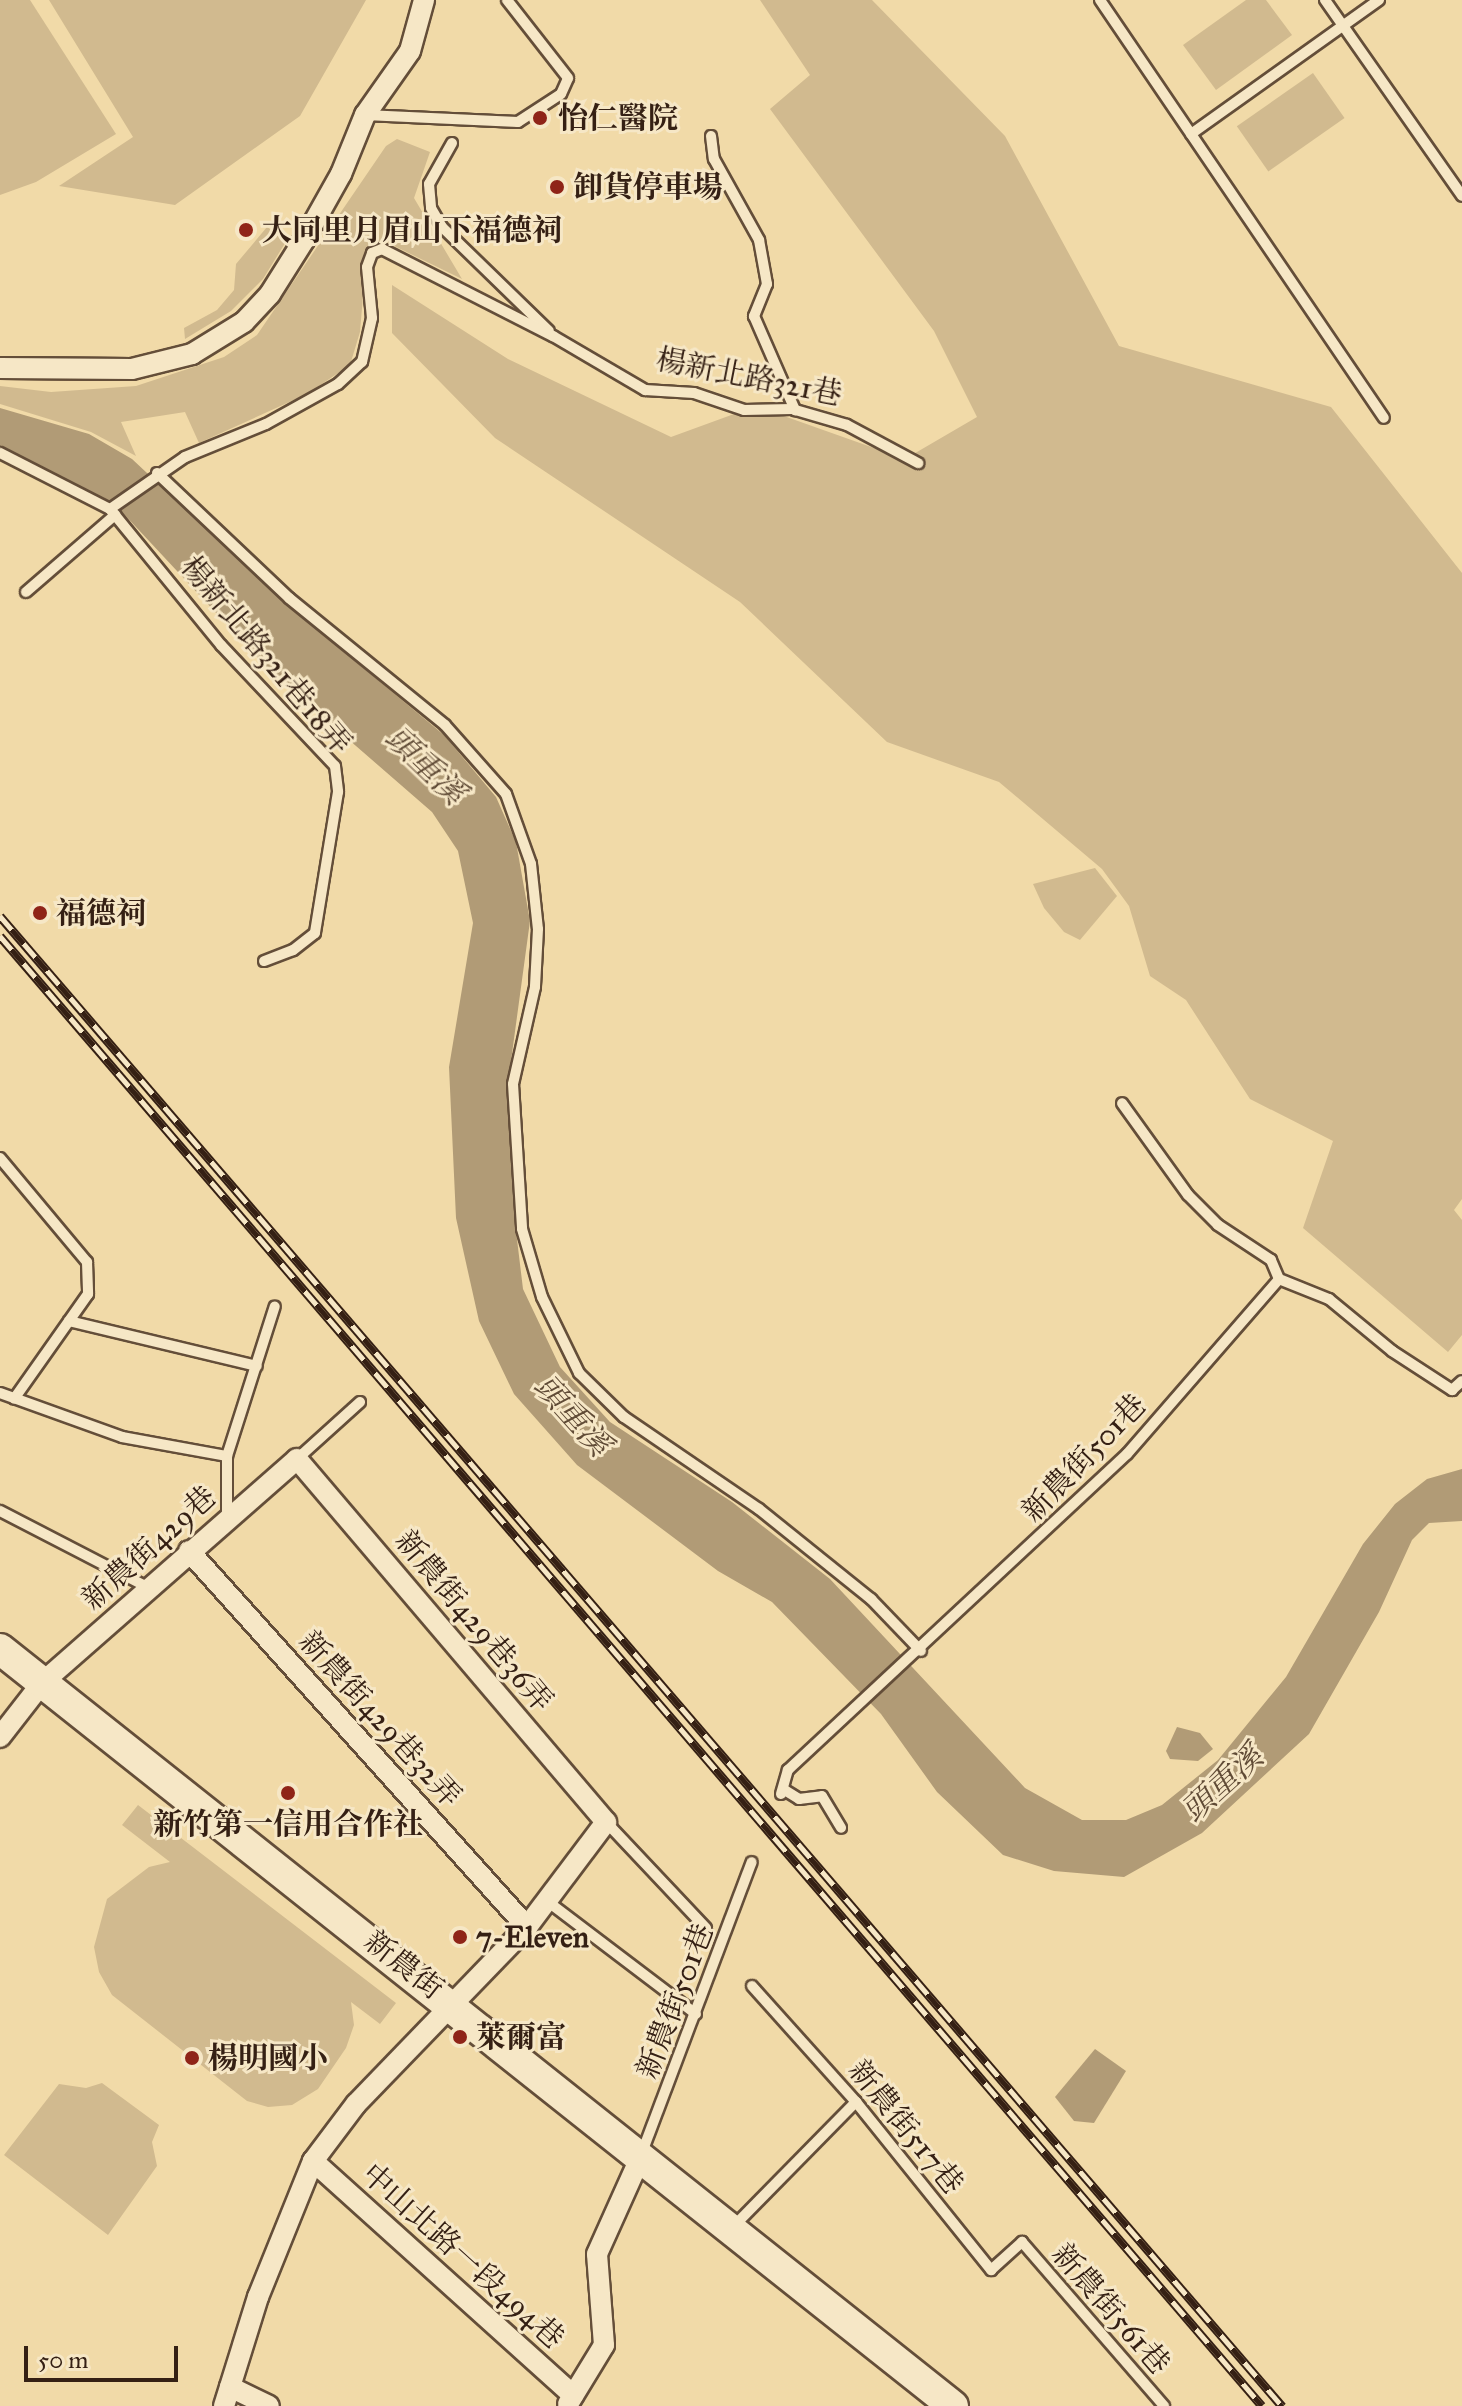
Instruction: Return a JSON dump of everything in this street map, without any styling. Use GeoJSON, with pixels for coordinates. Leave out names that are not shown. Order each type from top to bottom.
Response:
{"type":"FeatureCollection","features":[{"type":"Feature","properties":{"kind":"street"},"geometry":{"type":"LineString","coordinates":[[0,368],[132,369],[192,354],[244,322],[270,294],[304,240],[341,174],[365,115],[410,51],[424,0]]}},
{"type":"Feature","properties":{"kind":"street","name":"新農街429巷"},"geometry":{"type":"LineString","coordinates":[[0,1737],[42,1683],[227,1517],[297,1459]]}},
{"type":"Feature","properties":{"kind":"street","name":"新農街429巷36弄"},"geometry":{"type":"LineString","coordinates":[[297,1459],[606,1822]]}},
{"type":"Feature","properties":{"kind":"street","name":"新農街429巷32弄"},"geometry":{"type":"LineString","coordinates":[[189,1551],[527,1927]]}},
{"type":"Feature","properties":{"kind":"street","name":"新農街"},"geometry":{"type":"LineString","coordinates":[[0,1649],[454,2005],[953,2406]]}},
{"type":"Feature","properties":{"kind":"street"},"geometry":{"type":"LineString","coordinates":[[269,2406],[227,2397],[258,2297],[313,2161],[356,2104],[527,1927],[606,1822]]}},
{"type":"Feature","properties":{"kind":"street"},"geometry":{"type":"LineString","coordinates":[[570,2401],[604,2345],[597,2254],[641,2156]]}},
{"type":"Feature","properties":{"kind":"street","name":"中山北路一段494巷"},"geometry":{"type":"LineString","coordinates":[[313,2161],[570,2401]]}},
{"type":"Feature","properties":{"kind":"lane"},"geometry":{"type":"LineString","coordinates":[[365,115],[518,122],[561,94],[568,78],[507,0]]}},
{"type":"Feature","properties":{"kind":"lane"},"geometry":{"type":"LineString","coordinates":[[1100,0],[1384,418]]}},
{"type":"Feature","properties":{"kind":"lane"},"geometry":{"type":"LineString","coordinates":[[1325,0],[1462,196]]}},
{"type":"Feature","properties":{"kind":"lane"},"geometry":{"type":"LineString","coordinates":[[1191,134],[1379,0]]}},
{"type":"Feature","properties":{"kind":"lane"},"geometry":{"type":"LineString","coordinates":[[711,136],[714,159],[759,240],[767,284],[754,316],[795,410]]}},
{"type":"Feature","properties":{"kind":"lane"},"geometry":{"type":"LineString","coordinates":[[452,143],[429,184],[431,208],[442,227],[553,336]]}},
{"type":"Feature","properties":{"kind":"lane","name":"楊新北路321巷"},"geometry":{"type":"LineString","coordinates":[[154,475],[278,418],[338,384],[362,362],[372,318],[367,267],[372,253],[382,249],[553,336],[645,390],[694,393],[744,410],[795,410],[847,425],[918,463]]}},
{"type":"Feature","properties":{"kind":"lane"},"geometry":{"type":"LineString","coordinates":[[0,453],[112,511]]}},
{"type":"Feature","properties":{"kind":"lane"},"geometry":{"type":"LineString","coordinates":[[26,592],[154,475],[289,598],[445,725],[506,794],[531,864],[538,929],[535,987],[513,1084],[522,1229],[542,1297],[579,1373],[624,1417],[759,1509],[871,1599],[921,1651]]}},
{"type":"Feature","properties":{"kind":"lane","name":"楊新北路321巷18弄"},"geometry":{"type":"LineString","coordinates":[[112,511],[221,645],[335,766],[338,792],[315,933],[293,950],[264,961]]}},
{"type":"Feature","properties":{"kind":"lane"},"geometry":{"type":"LineString","coordinates":[[1122,1103],[1188,1195],[1218,1225],[1271,1260],[1279,1279],[1329,1299],[1392,1351],[1452,1390],[1462,1381]]}},
{"type":"Feature","properties":{"kind":"lane"},"geometry":{"type":"LineString","coordinates":[[1,1164],[87,1262],[88,1294],[14,1399]]}},
{"type":"Feature","properties":{"kind":"lane","name":"新農街501巷"},"geometry":{"type":"LineString","coordinates":[[841,1828],[822,1796],[799,1799],[782,1792],[788,1770],[921,1651],[1127,1454],[1279,1279]]}},
{"type":"Feature","properties":{"kind":"lane"},"geometry":{"type":"LineString","coordinates":[[227,1517],[227,1456],[275,1306]]}},
{"type":"Feature","properties":{"kind":"lane"},"geometry":{"type":"LineString","coordinates":[[69,1321],[257,1366]]}},
{"type":"Feature","properties":{"kind":"lane"},"geometry":{"type":"LineString","coordinates":[[0,1393],[122,1437],[227,1456]]}},
{"type":"Feature","properties":{"kind":"lane"},"geometry":{"type":"LineString","coordinates":[[297,1459],[360,1402]]}},
{"type":"Feature","properties":{"kind":"lane"},"geometry":{"type":"LineString","coordinates":[[0,1511],[149,1588]]}},
{"type":"Feature","properties":{"kind":"lane"},"geometry":{"type":"LineString","coordinates":[[606,1822],[706,1928]]}},
{"type":"Feature","properties":{"kind":"lane","name":"新農街501巷"},"geometry":{"type":"LineString","coordinates":[[641,2156],[752,1862]]}},
{"type":"Feature","properties":{"kind":"lane"},"geometry":{"type":"LineString","coordinates":[[547,1901],[696,2014]]}},
{"type":"Feature","properties":{"kind":"lane","name":"新農街517巷"},"geometry":{"type":"LineString","coordinates":[[752,1986],[856,2102],[991,2270],[1022,2242]]}},
{"type":"Feature","properties":{"kind":"lane"},"geometry":{"type":"LineString","coordinates":[[732,2228],[856,2102]]}},
{"type":"Feature","properties":{"kind":"lane","name":"新農街561巷"},"geometry":{"type":"LineString","coordinates":[[1022,2242],[1164,2406]]}},
{"type":"Feature","properties":{"kind":"shaded area"},"geometry":{"type":"Polygon","coordinates":[[[0,0],[30,0],[116,134],[36,182],[0,195],[0,0]]]}},
{"type":"Feature","properties":{"kind":"shaded area"},"geometry":{"type":"Polygon","coordinates":[[[49,0],[366,0],[300,116],[175,205],[59,186],[133,137],[49,0]]]}},
{"type":"Feature","properties":{"kind":"shaded area"},"geometry":{"type":"Polygon","coordinates":[[[760,0],[872,0],[1005,136],[1119,346],[1331,407],[1462,573],[1462,1199],[1454,1210],[1462,1220],[1462,1335],[1448,1352],[1303,1228],[1333,1141],[1250,1099],[1186,1000],[1150,976],[1129,906],[1102,869],[999,782],[887,742],[740,602],[495,438],[392,333],[392,285],[508,359],[671,437],[756,406],[905,459],[977,417],[934,331],[770,109],[810,75],[760,0]]]}},
{"type":"Feature","properties":{"kind":"shaded area"},"geometry":{"type":"Polygon","coordinates":[[[1246,0],[1266,0],[1292,35],[1216,90],[1183,45],[1246,0]]]}},
{"type":"Feature","properties":{"kind":"shaded area"},"geometry":{"type":"Polygon","coordinates":[[[1313,73],[1345,118],[1268,171],[1237,126],[1313,73]]]}},
{"type":"Feature","properties":{"kind":"shaded area"},"geometry":{"type":"Polygon","coordinates":[[[397,139],[430,152],[414,198],[462,279],[384,241],[367,248],[360,332],[350,365],[307,394],[199,443],[185,412],[121,422],[136,456],[91,432],[0,404],[0,386],[51,392],[136,386],[224,357],[257,335],[386,146],[397,139]]]}},
{"type":"Feature","properties":{"kind":"shaded area"},"geometry":{"type":"Polygon","coordinates":[[[267,227],[287,240],[263,279],[231,311],[185,339],[184,328],[217,310],[234,290],[236,264],[267,227]]]}},
{"type":"Feature","properties":{"kind":"shaded area"},"geometry":{"type":"Polygon","coordinates":[[[1095,868],[1117,896],[1080,940],[1064,932],[1044,908],[1033,884],[1095,868]]]}},
{"type":"Feature","properties":{"kind":"shaded area"},"geometry":{"type":"Polygon","coordinates":[[[138,1805],[396,2003],[380,2024],[351,2002],[354,2025],[346,2048],[318,2089],[292,2105],[268,2107],[247,2101],[112,1995],[99,1972],[94,1947],[107,1899],[149,1867],[170,1862],[122,1825],[138,1805]]]}},
{"type":"Feature","properties":{"kind":"shaded area"},"geometry":{"type":"Polygon","coordinates":[[[102,2083],[159,2125],[152,2142],[157,2166],[108,2235],[4,2155],[59,2084],[86,2088],[102,2083]]]}},
{"type":"Feature","properties":{"kind":"water","name":"頭重溪"},"geometry":{"type":"Polygon","coordinates":[[[0,408],[89,434],[132,459],[296,612],[444,735],[496,797],[516,842],[530,921],[508,1083],[516,1231],[523,1289],[560,1367],[610,1422],[732,1502],[830,1579],[1025,1788],[1082,1820],[1126,1820],[1162,1805],[1218,1760],[1286,1677],[1363,1544],[1395,1504],[1427,1479],[1462,1469],[1462,1521],[1429,1523],[1412,1540],[1379,1612],[1309,1734],[1202,1833],[1124,1877],[1054,1871],[1003,1855],[937,1792],[881,1714],[772,1602],[718,1571],[577,1465],[514,1394],[479,1321],[456,1218],[449,1067],[473,923],[458,851],[432,812],[272,673],[122,512],[0,447],[0,408]]]}},
{"type":"Feature","properties":{"kind":"water"},"geometry":{"type":"Polygon","coordinates":[[[1177,1727],[1200,1733],[1213,1749],[1198,1761],[1170,1759],[1166,1751],[1177,1727]]]}},
{"type":"Feature","properties":{"kind":"water"},"geometry":{"type":"Polygon","coordinates":[[[1095,2049],[1126,2071],[1094,2123],[1074,2121],[1055,2097],[1095,2049]]]}},
{"type":"Feature","properties":{"kind":"railway"},"geometry":{"type":"LineString","coordinates":[[0,916],[1282,2406]]}},
{"type":"Feature","properties":{"kind":"railway"},"geometry":{"type":"LineString","coordinates":[[0,936],[1262,2406]]}},
{"type":"Feature","properties":{"kind":"place","name":"怡仁醫院"},"geometry":{"type":"Point","coordinates":[540,118]}},
{"type":"Feature","properties":{"kind":"place","name":"卸貨停車場"},"geometry":{"type":"Point","coordinates":[557,187]}},
{"type":"Feature","properties":{"kind":"place","name":"大同里月眉山下福德祠"},"geometry":{"type":"Point","coordinates":[246,230]}},
{"type":"Feature","properties":{"kind":"place","name":"福德祠"},"geometry":{"type":"Point","coordinates":[40,913]}},
{"type":"Feature","properties":{"kind":"place","name":"新竹第一信用合作社"},"geometry":{"type":"Point","coordinates":[288,1793]}},
{"type":"Feature","properties":{"kind":"place","name":"7-Eleven"},"geometry":{"type":"Point","coordinates":[460,1937]}},
{"type":"Feature","properties":{"kind":"place","name":"萊爾富"},"geometry":{"type":"Point","coordinates":[460,2037]}},
{"type":"Feature","properties":{"kind":"place","name":"楊明國小"},"geometry":{"type":"Point","coordinates":[192,2058]}}]}
